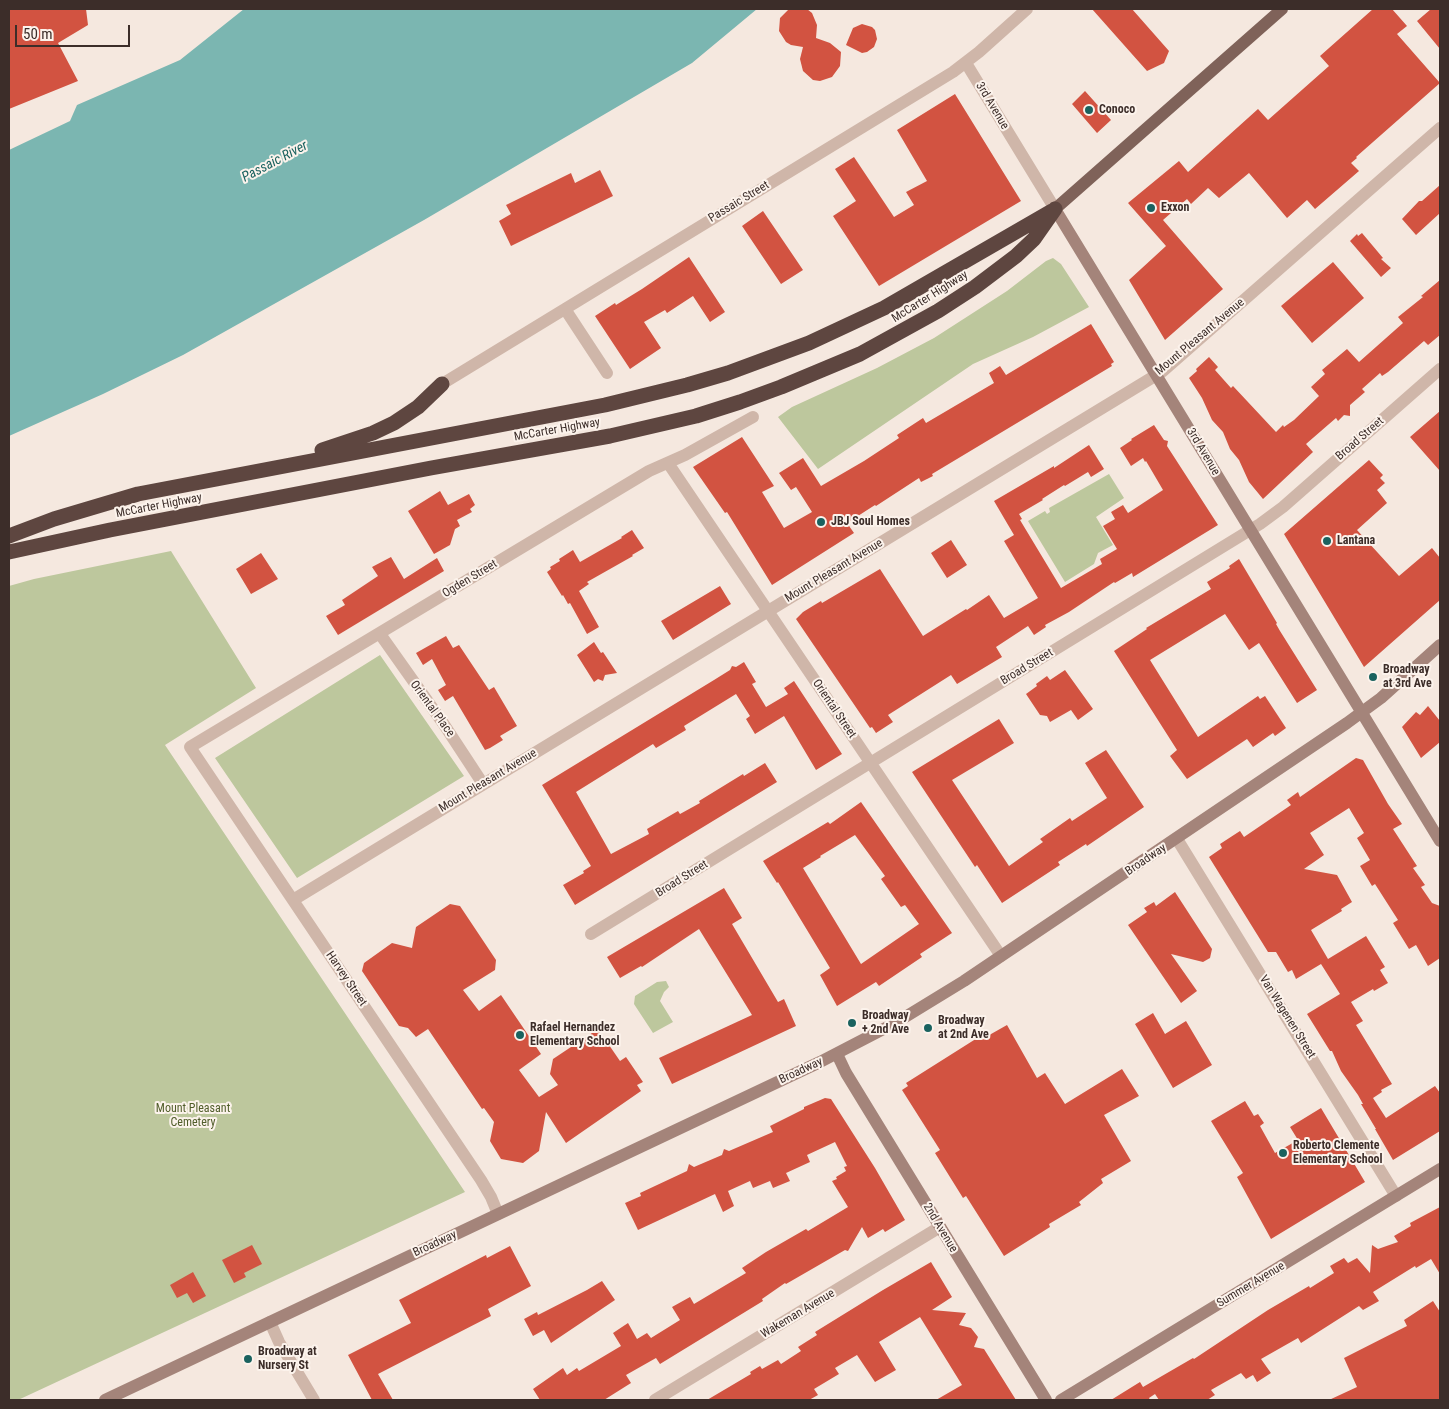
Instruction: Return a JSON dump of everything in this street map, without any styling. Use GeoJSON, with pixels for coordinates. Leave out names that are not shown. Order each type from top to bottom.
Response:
{"type":"FeatureCollection","features":[{"type":"Feature","properties":{"kind":"highway","name":"McCarter Highway"},"geometry":{"type":"LineString","coordinates":[[9,536],[54,518],[129,496],[604,404],[687,386],[809,343],[884,308],[1055,209]]}},
{"type":"Feature","properties":{"kind":"highway","name":"McCarter Highway"},"geometry":{"type":"LineString","coordinates":[[9,552],[110,530],[431,468],[610,436],[696,416],[740,402],[860,354],[938,311],[975,287],[1016,256],[1034,239],[1055,209]]}},
{"type":"Feature","properties":{"kind":"highway"},"geometry":{"type":"LineString","coordinates":[[265,469],[383,429],[411,413],[442,384]]}},
{"type":"Feature","properties":{"kind":"main road","name":"McCarter Highway"},"geometry":{"type":"LineString","coordinates":[[1055,209],[1282,9]]}},
{"type":"Feature","properties":{"kind":"street","name":"Passaic Street"},"geometry":{"type":"LineString","coordinates":[[442,384],[966,63],[1027,9]]}},
{"type":"Feature","properties":{"kind":"street","name":"3rd Avenue"},"geometry":{"type":"LineString","coordinates":[[966,63],[1440,841]]}},
{"type":"Feature","properties":{"kind":"street","name":"Mount Pleasant Avenue"},"geometry":{"type":"LineString","coordinates":[[293,900],[1156,375],[1170,365],[1440,128]]}},
{"type":"Feature","properties":{"kind":"street"},"geometry":{"type":"LineString","coordinates":[[565,308],[607,373]]}},
{"type":"Feature","properties":{"kind":"street","name":"Broad Street"},"geometry":{"type":"LineString","coordinates":[[591,934],[1250,530],[1283,507],[1440,369]]}},
{"type":"Feature","properties":{"kind":"street","name":"Ogden Street"},"geometry":{"type":"LineString","coordinates":[[190,747],[649,471],[668,463],[753,417]]}},
{"type":"Feature","properties":{"kind":"street","name":"Oriental Street"},"geometry":{"type":"LineString","coordinates":[[668,463],[1001,956]]}},
{"type":"Feature","properties":{"kind":"street","name":"Oriental Place"},"geometry":{"type":"LineString","coordinates":[[380,634],[443,722],[483,784]]}},
{"type":"Feature","properties":{"kind":"street","name":"Broadway"},"geometry":{"type":"LineString","coordinates":[[105,1400],[837,1054],[919,1009],[1177,839],[1362,713],[1440,645]]}},
{"type":"Feature","properties":{"kind":"street","name":"Harvey Street"},"geometry":{"type":"LineString","coordinates":[[190,747],[481,1180],[498,1214]]}},
{"type":"Feature","properties":{"kind":"street","name":"Van Wagenen Street"},"geometry":{"type":"LineString","coordinates":[[1177,839],[1396,1196]]}},
{"type":"Feature","properties":{"kind":"street","name":"2nd Avenue"},"geometry":{"type":"LineString","coordinates":[[837,1054],[851,1082],[1046,1400]]}},
{"type":"Feature","properties":{"kind":"street","name":"Summer Avenue"},"geometry":{"type":"LineString","coordinates":[[1061,1400],[1440,1169]]}},
{"type":"Feature","properties":{"kind":"street","name":"Wakeman Avenue"},"geometry":{"type":"LineString","coordinates":[[656,1400],[940,1227]]}},
{"type":"Feature","properties":{"kind":"street"},"geometry":{"type":"LineString","coordinates":[[270,1322],[279,1342],[314,1400]]}},
{"type":"Feature","properties":{"kind":"green space"},"geometry":{"type":"Polygon","coordinates":[[[1053,258],[1061,264],[1089,307],[1033,337],[973,364],[818,469],[778,417],[792,407],[877,368],[934,338],[1007,291],[1046,261],[1053,258]]]}},
{"type":"Feature","properties":{"kind":"green space"},"geometry":{"type":"Polygon","coordinates":[[[1109,474],[1124,498],[1096,517],[1113,545],[1098,553],[1094,564],[1065,582],[1028,521],[1045,511],[1047,514],[1050,512],[1049,508],[1109,474]]]}},
{"type":"Feature","properties":{"kind":"green space","name":"Mount Pleasant Cemetery"},"geometry":{"type":"Polygon","coordinates":[[[171,551],[256,688],[165,745],[465,1192],[18,1400],[9,1400],[9,586],[34,579],[171,551]]]}},
{"type":"Feature","properties":{"kind":"green space"},"geometry":{"type":"Polygon","coordinates":[[[380,655],[464,776],[297,878],[215,758],[380,655]]]}},
{"type":"Feature","properties":{"kind":"green space"},"geometry":{"type":"Polygon","coordinates":[[[666,981],[669,987],[664,992],[660,1001],[673,1022],[653,1033],[634,1004],[635,996],[657,982],[666,981]]]}},
{"type":"Feature","properties":{"kind":"water","name":"Passaic River"},"geometry":{"type":"Polygon","coordinates":[[[244,9],[757,9],[692,63],[424,220],[183,355],[103,394],[9,436],[9,150],[70,121],[77,105],[180,60],[244,9]]]}},
{"type":"Feature","properties":{"kind":"building"},"geometry":{"type":"Polygon","coordinates":[[[9,9],[86,9],[88,25],[58,43],[78,81],[9,109],[9,9]]]}},
{"type":"Feature","properties":{"kind":"building"},"geometry":{"type":"Polygon","coordinates":[[[789,9],[807,9],[812,13],[817,25],[816,38],[830,43],[841,52],[840,66],[832,77],[820,81],[813,80],[803,71],[800,59],[803,47],[786,42],[779,31],[780,18],[789,9]]]}},
{"type":"Feature","properties":{"kind":"building"},"geometry":{"type":"Polygon","coordinates":[[[1092,9],[1132,9],[1169,51],[1164,63],[1147,71],[1092,9]]]}},
{"type":"Feature","properties":{"kind":"building"},"geometry":{"type":"Polygon","coordinates":[[[1373,9],[1392,9],[1407,26],[1397,34],[1440,83],[1356,157],[1351,163],[1359,171],[1315,209],[1307,200],[1287,218],[1249,173],[1219,198],[1208,188],[1191,204],[1187,199],[1163,220],[1223,289],[1165,340],[1129,280],[1166,246],[1128,203],[1179,161],[1188,172],[1258,109],[1268,120],[1329,66],[1320,56],[1373,9]]]}},
{"type":"Feature","properties":{"kind":"building"},"geometry":{"type":"Polygon","coordinates":[[[1431,9],[1440,9],[1440,49],[1417,21],[1431,9]]]}},
{"type":"Feature","properties":{"kind":"building"},"geometry":{"type":"Polygon","coordinates":[[[862,24],[875,30],[877,39],[874,47],[862,53],[846,45],[853,28],[862,24]]]}},
{"type":"Feature","properties":{"kind":"building","name":"Conoco"},"geometry":{"type":"Polygon","coordinates":[[[1085,91],[1111,120],[1097,133],[1072,104],[1085,91]]]}},
{"type":"Feature","properties":{"kind":"building"},"geometry":{"type":"Polygon","coordinates":[[[955,94],[1021,201],[879,286],[833,216],[856,201],[835,169],[854,157],[894,217],[914,205],[906,192],[927,181],[897,130],[955,94]]]}},
{"type":"Feature","properties":{"kind":"building"},"geometry":{"type":"Polygon","coordinates":[[[600,170],[613,196],[511,246],[499,221],[511,214],[506,205],[571,173],[575,183],[600,170]]]}},
{"type":"Feature","properties":{"kind":"building"},"geometry":{"type":"Polygon","coordinates":[[[1440,185],[1440,213],[1416,235],[1402,219],[1419,201],[1422,201],[1440,185]]]}},
{"type":"Feature","properties":{"kind":"building"},"geometry":{"type":"Polygon","coordinates":[[[763,211],[803,270],[781,284],[742,226],[763,211]]]}},
{"type":"Feature","properties":{"kind":"building"},"geometry":{"type":"Polygon","coordinates":[[[1362,233],[1383,258],[1381,259],[1391,268],[1381,277],[1350,241],[1357,234],[1358,236],[1362,233]]]}},
{"type":"Feature","properties":{"kind":"building"},"geometry":{"type":"Polygon","coordinates":[[[689,257],[725,312],[710,322],[693,296],[667,313],[665,310],[644,322],[661,348],[630,369],[595,316],[642,289],[689,257]]]}},
{"type":"Feature","properties":{"kind":"building"},"geometry":{"type":"Polygon","coordinates":[[[1333,262],[1364,298],[1312,343],[1281,306],[1333,262]]]}},
{"type":"Feature","properties":{"kind":"building"},"geometry":{"type":"Polygon","coordinates":[[[1440,280],[1440,335],[1428,345],[1424,341],[1388,372],[1382,376],[1380,373],[1362,389],[1365,392],[1350,405],[1350,416],[1344,415],[1338,421],[1336,418],[1306,444],[1313,452],[1263,499],[1249,482],[1239,460],[1230,449],[1223,432],[1212,420],[1202,398],[1189,378],[1197,371],[1196,369],[1209,357],[1218,367],[1215,370],[1231,388],[1233,386],[1276,432],[1283,425],[1284,427],[1294,420],[1319,396],[1311,387],[1325,374],[1322,370],[1347,349],[1359,362],[1403,323],[1398,317],[1423,297],[1421,296],[1440,280]]]}},
{"type":"Feature","properties":{"kind":"building"},"geometry":{"type":"Polygon","coordinates":[[[1091,324],[1114,362],[1111,364],[1112,366],[932,474],[933,476],[921,482],[919,478],[847,523],[854,533],[772,585],[727,512],[725,513],[693,467],[742,437],[774,486],[762,492],[784,528],[812,512],[796,487],[791,490],[779,473],[803,458],[821,486],[899,438],[897,435],[923,418],[926,423],[994,383],[989,373],[1000,366],[1006,375],[1091,324]]]}},
{"type":"Feature","properties":{"kind":"building"},"geometry":{"type":"Polygon","coordinates":[[[1440,411],[1440,471],[1410,437],[1440,411]]]}},
{"type":"Feature","properties":{"kind":"building"},"geometry":{"type":"Polygon","coordinates":[[[1154,425],[1164,440],[1168,441],[1167,446],[1218,525],[1133,577],[1132,573],[1114,582],[1069,612],[1045,625],[1046,627],[1034,635],[1028,626],[996,647],[1002,657],[957,684],[951,675],[888,715],[893,722],[876,733],[872,727],[870,728],[796,619],[803,612],[821,601],[822,603],[880,569],[923,636],[989,595],[1004,618],[1038,598],[1004,541],[1014,535],[994,501],[1054,466],[1054,468],[1089,445],[1104,469],[1091,477],[1088,472],[1019,514],[1022,519],[1020,520],[1061,588],[1102,564],[1100,559],[1117,549],[1103,526],[1115,519],[1111,512],[1123,505],[1128,513],[1163,490],[1143,458],[1131,466],[1120,448],[1154,425]]]}},
{"type":"Feature","properties":{"kind":"building","name":"Lantana"},"geometry":{"type":"Polygon","coordinates":[[[1369,460],[1383,475],[1380,478],[1385,483],[1377,490],[1387,503],[1357,530],[1399,576],[1432,548],[1440,558],[1440,600],[1364,667],[1284,534],[1369,460]]]}},
{"type":"Feature","properties":{"kind":"building"},"geometry":{"type":"Polygon","coordinates":[[[440,491],[448,505],[469,494],[475,505],[470,509],[472,512],[457,520],[460,526],[455,529],[450,545],[434,554],[408,511],[440,491]]]}},
{"type":"Feature","properties":{"kind":"building"},"geometry":{"type":"Polygon","coordinates":[[[632,530],[644,548],[587,582],[589,584],[579,591],[599,627],[587,634],[570,603],[568,604],[562,596],[547,572],[551,569],[550,567],[560,561],[559,559],[573,550],[580,562],[622,538],[632,530]]]}},
{"type":"Feature","properties":{"kind":"building"},"geometry":{"type":"Polygon","coordinates":[[[951,540],[967,565],[947,578],[931,553],[951,540]]]}},
{"type":"Feature","properties":{"kind":"building"},"geometry":{"type":"Polygon","coordinates":[[[261,553],[278,579],[251,594],[236,569],[261,553]]]}},
{"type":"Feature","properties":{"kind":"building"},"geometry":{"type":"Polygon","coordinates":[[[391,557],[404,579],[437,558],[444,571],[338,635],[326,616],[345,605],[342,600],[378,576],[372,567],[391,557]]]}},
{"type":"Feature","properties":{"kind":"building"},"geometry":{"type":"Polygon","coordinates":[[[1239,559],[1280,631],[1317,690],[1297,703],[1259,643],[1249,650],[1225,614],[1150,660],[1198,737],[1258,696],[1260,699],[1265,696],[1286,728],[1275,736],[1273,733],[1253,747],[1247,739],[1187,779],[1170,756],[1177,750],[1114,651],[1146,628],[1211,589],[1207,582],[1230,568],[1229,566],[1239,559]]]}},
{"type":"Feature","properties":{"kind":"building"},"geometry":{"type":"Polygon","coordinates":[[[720,586],[731,604],[673,640],[661,621],[720,586]]]}},
{"type":"Feature","properties":{"kind":"building"},"geometry":{"type":"Polygon","coordinates":[[[446,636],[453,648],[459,645],[489,690],[494,687],[517,726],[500,736],[503,740],[485,750],[453,696],[445,701],[438,690],[446,685],[432,659],[423,665],[416,653],[446,636]]]}},
{"type":"Feature","properties":{"kind":"building"},"geometry":{"type":"Polygon","coordinates":[[[594,642],[617,673],[605,675],[603,681],[598,679],[594,682],[577,655],[594,642]]]}},
{"type":"Feature","properties":{"kind":"building"},"geometry":{"type":"Polygon","coordinates":[[[744,662],[756,682],[752,684],[766,707],[788,694],[784,688],[794,681],[842,754],[816,770],[784,716],[755,734],[746,719],[750,716],[736,694],[684,726],[686,730],[656,748],[653,744],[576,792],[611,854],[649,834],[647,829],[678,811],[680,814],[700,803],[699,801],[765,763],[777,782],[575,905],[563,885],[584,873],[583,871],[591,866],[542,785],[730,670],[732,666],[736,667],[744,662]]]}},
{"type":"Feature","properties":{"kind":"building"},"geometry":{"type":"Polygon","coordinates":[[[1065,670],[1093,709],[1078,720],[1071,710],[1050,722],[1047,716],[1040,715],[1026,694],[1047,676],[1050,680],[1065,670]]]}},
{"type":"Feature","properties":{"kind":"building"},"geometry":{"type":"Polygon","coordinates":[[[1428,706],[1440,721],[1440,742],[1421,758],[1402,727],[1416,712],[1420,715],[1428,706]]]}},
{"type":"Feature","properties":{"kind":"building"},"geometry":{"type":"Polygon","coordinates":[[[999,719],[1014,743],[952,780],[1009,866],[1043,842],[1040,839],[1070,818],[1072,821],[1107,798],[1085,763],[1106,750],[1144,807],[1087,846],[1086,844],[1058,862],[1060,865],[1002,903],[977,865],[975,867],[912,772],[999,719]]]}},
{"type":"Feature","properties":{"kind":"building"},"geometry":{"type":"Polygon","coordinates":[[[1356,758],[1363,760],[1388,804],[1402,824],[1393,829],[1417,866],[1413,868],[1425,885],[1421,887],[1432,903],[1440,906],[1440,958],[1428,966],[1416,945],[1409,949],[1393,923],[1398,920],[1375,884],[1372,886],[1360,866],[1370,860],[1357,838],[1364,833],[1349,808],[1310,833],[1324,855],[1304,869],[1337,875],[1352,902],[1341,909],[1342,911],[1311,930],[1328,959],[1366,936],[1385,967],[1380,970],[1388,983],[1374,991],[1373,989],[1351,1002],[1363,1021],[1356,1025],[1392,1084],[1381,1090],[1382,1092],[1373,1098],[1386,1118],[1435,1086],[1440,1093],[1440,1131],[1393,1160],[1361,1104],[1363,1104],[1358,1095],[1341,1071],[1332,1051],[1330,1051],[1307,1014],[1340,994],[1321,964],[1296,979],[1292,970],[1288,972],[1276,952],[1268,952],[1209,857],[1222,848],[1220,844],[1240,831],[1244,837],[1291,805],[1287,800],[1298,792],[1300,797],[1356,758]]]}},
{"type":"Feature","properties":{"kind":"building"},"geometry":{"type":"Polygon","coordinates":[[[861,802],[952,933],[920,954],[922,957],[879,986],[876,982],[837,1006],[820,975],[830,968],[778,882],[763,861],[828,822],[830,824],[861,802]],[[855,835],[803,868],[861,964],[919,924],[905,905],[901,907],[881,879],[885,876],[855,835]]]}},
{"type":"Feature","properties":{"kind":"building"},"geometry":{"type":"Polygon","coordinates":[[[724,888],[742,918],[732,924],[778,1002],[784,999],[796,1026],[672,1084],[659,1058],[752,1015],[699,929],[642,967],[620,978],[607,957],[724,888]]]}},
{"type":"Feature","properties":{"kind":"building"},"geometry":{"type":"Polygon","coordinates":[[[1175,892],[1212,949],[1210,958],[1203,962],[1171,954],[1197,991],[1181,1003],[1128,925],[1147,912],[1144,908],[1154,902],[1156,906],[1175,892]]]}},
{"type":"Feature","properties":{"kind":"building"},"geometry":{"type":"Polygon","coordinates":[[[450,904],[460,906],[496,960],[495,970],[463,990],[479,1011],[501,995],[541,1054],[519,1070],[539,1097],[558,1085],[550,1074],[553,1059],[598,1029],[620,1061],[626,1057],[643,1082],[637,1085],[641,1091],[566,1143],[546,1112],[539,1151],[523,1163],[501,1159],[490,1141],[494,1122],[484,1108],[482,1109],[428,1029],[416,1037],[408,1028],[399,1026],[362,971],[364,963],[392,943],[412,948],[416,927],[450,904]]]}},
{"type":"Feature","properties":{"kind":"building"},"geometry":{"type":"Polygon","coordinates":[[[1153,1013],[1165,1034],[1186,1021],[1212,1065],[1173,1088],[1135,1024],[1153,1013]]]}},
{"type":"Feature","properties":{"kind":"building"},"geometry":{"type":"Polygon","coordinates":[[[1007,1025],[1037,1078],[1045,1073],[1065,1104],[1122,1069],[1139,1096],[1104,1115],[1131,1161],[1101,1179],[1103,1183],[1079,1202],[1081,1205],[1049,1224],[1050,1227],[1004,1256],[966,1196],[963,1198],[935,1153],[940,1150],[902,1090],[908,1086],[906,1083],[982,1035],[984,1038],[1007,1025]]]}},
{"type":"Feature","properties":{"kind":"building"},"geometry":{"type":"Polygon","coordinates":[[[825,1098],[831,1099],[875,1168],[905,1220],[885,1232],[883,1229],[868,1238],[862,1227],[848,1251],[845,1250],[785,1283],[762,1299],[763,1301],[660,1364],[656,1358],[626,1375],[631,1383],[604,1400],[540,1400],[533,1389],[563,1368],[567,1375],[577,1368],[579,1371],[621,1346],[613,1333],[628,1323],[637,1339],[647,1333],[651,1338],[680,1320],[672,1307],[690,1297],[694,1304],[746,1273],[742,1268],[766,1252],[806,1229],[808,1231],[848,1207],[832,1181],[846,1171],[844,1167],[847,1166],[835,1142],[807,1155],[810,1162],[786,1173],[790,1181],[773,1188],[770,1181],[753,1188],[750,1181],[728,1191],[734,1206],[723,1212],[715,1194],[638,1230],[625,1203],[641,1196],[640,1193],[687,1171],[689,1164],[694,1167],[722,1155],[724,1149],[729,1151],[773,1132],[770,1126],[804,1109],[804,1107],[825,1098]]]}},
{"type":"Feature","properties":{"kind":"building"},"geometry":{"type":"Polygon","coordinates":[[[1245,1101],[1254,1116],[1258,1114],[1264,1123],[1260,1126],[1275,1153],[1298,1140],[1290,1127],[1321,1108],[1365,1182],[1271,1239],[1237,1177],[1243,1173],[1211,1121],[1245,1101]]]}},
{"type":"Feature","properties":{"kind":"building"},"geometry":{"type":"Polygon","coordinates":[[[1440,1207],[1440,1274],[1431,1259],[1416,1268],[1415,1266],[1373,1292],[1379,1301],[1363,1310],[1359,1306],[1301,1343],[1298,1338],[1261,1359],[1271,1373],[1257,1382],[1253,1375],[1246,1379],[1241,1373],[1211,1390],[1215,1395],[1207,1400],[1159,1400],[1155,1394],[1149,1398],[1150,1400],[1111,1400],[1140,1382],[1143,1387],[1194,1359],[1268,1310],[1334,1273],[1330,1266],[1344,1258],[1348,1263],[1357,1258],[1370,1273],[1372,1245],[1378,1249],[1398,1242],[1394,1236],[1411,1226],[1410,1223],[1440,1207]]]}},
{"type":"Feature","properties":{"kind":"building"},"geometry":{"type":"Polygon","coordinates":[[[252,1245],[262,1264],[244,1273],[246,1277],[234,1283],[222,1260],[252,1245]]]}},
{"type":"Feature","properties":{"kind":"building"},"geometry":{"type":"Polygon","coordinates":[[[510,1246],[531,1286],[488,1309],[491,1316],[378,1374],[393,1400],[372,1400],[348,1355],[411,1323],[399,1300],[486,1255],[487,1258],[510,1246]]]}},
{"type":"Feature","properties":{"kind":"building"},"geometry":{"type":"Polygon","coordinates":[[[931,1262],[952,1297],[932,1310],[966,1313],[959,1325],[971,1328],[978,1337],[974,1347],[984,1349],[1016,1400],[936,1400],[962,1385],[920,1317],[879,1342],[896,1370],[875,1382],[857,1355],[835,1368],[839,1374],[814,1389],[818,1395],[809,1400],[707,1400],[751,1374],[750,1372],[760,1366],[762,1369],[778,1360],[781,1364],[801,1351],[798,1347],[817,1335],[815,1332],[931,1262]]]}},
{"type":"Feature","properties":{"kind":"building"},"geometry":{"type":"Polygon","coordinates":[[[193,1272],[206,1296],[193,1303],[187,1293],[177,1298],[170,1285],[193,1272]]]}},
{"type":"Feature","properties":{"kind":"building"},"geometry":{"type":"Polygon","coordinates":[[[602,1281],[615,1300],[551,1343],[544,1330],[533,1336],[524,1319],[537,1312],[538,1315],[602,1281]]]}},
{"type":"Feature","properties":{"kind":"building"},"geometry":{"type":"Polygon","coordinates":[[[1433,1301],[1440,1312],[1440,1400],[1329,1400],[1357,1387],[1344,1358],[1407,1326],[1404,1320],[1433,1301]]]}},
{"type":"Feature","properties":{"kind":"place","name":"Conoco"},"geometry":{"type":"Point","coordinates":[1089,110]}},
{"type":"Feature","properties":{"kind":"place","name":"Exxon"},"geometry":{"type":"Point","coordinates":[1151,208]}},
{"type":"Feature","properties":{"kind":"place","name":"JBJ Soul Homes"},"geometry":{"type":"Point","coordinates":[821,522]}},
{"type":"Feature","properties":{"kind":"place","name":"Lantana"},"geometry":{"type":"Point","coordinates":[1327,541]}},
{"type":"Feature","properties":{"kind":"place","name":"Broadway at 3rd Ave"},"geometry":{"type":"Point","coordinates":[1373,677]}},
{"type":"Feature","properties":{"kind":"place","name":"Broadway + 2nd Ave"},"geometry":{"type":"Point","coordinates":[852,1023]}},
{"type":"Feature","properties":{"kind":"place","name":"Broadway at 2nd Ave"},"geometry":{"type":"Point","coordinates":[928,1028]}},
{"type":"Feature","properties":{"kind":"place","name":"Rafael Hernandez Elementary School"},"geometry":{"type":"Point","coordinates":[520,1035]}},
{"type":"Feature","properties":{"kind":"place","name":"Roberto Clemente Elementary School"},"geometry":{"type":"Point","coordinates":[1283,1153]}},
{"type":"Feature","properties":{"kind":"place","name":"Broadway at Nursery St"},"geometry":{"type":"Point","coordinates":[248,1359]}}]}
